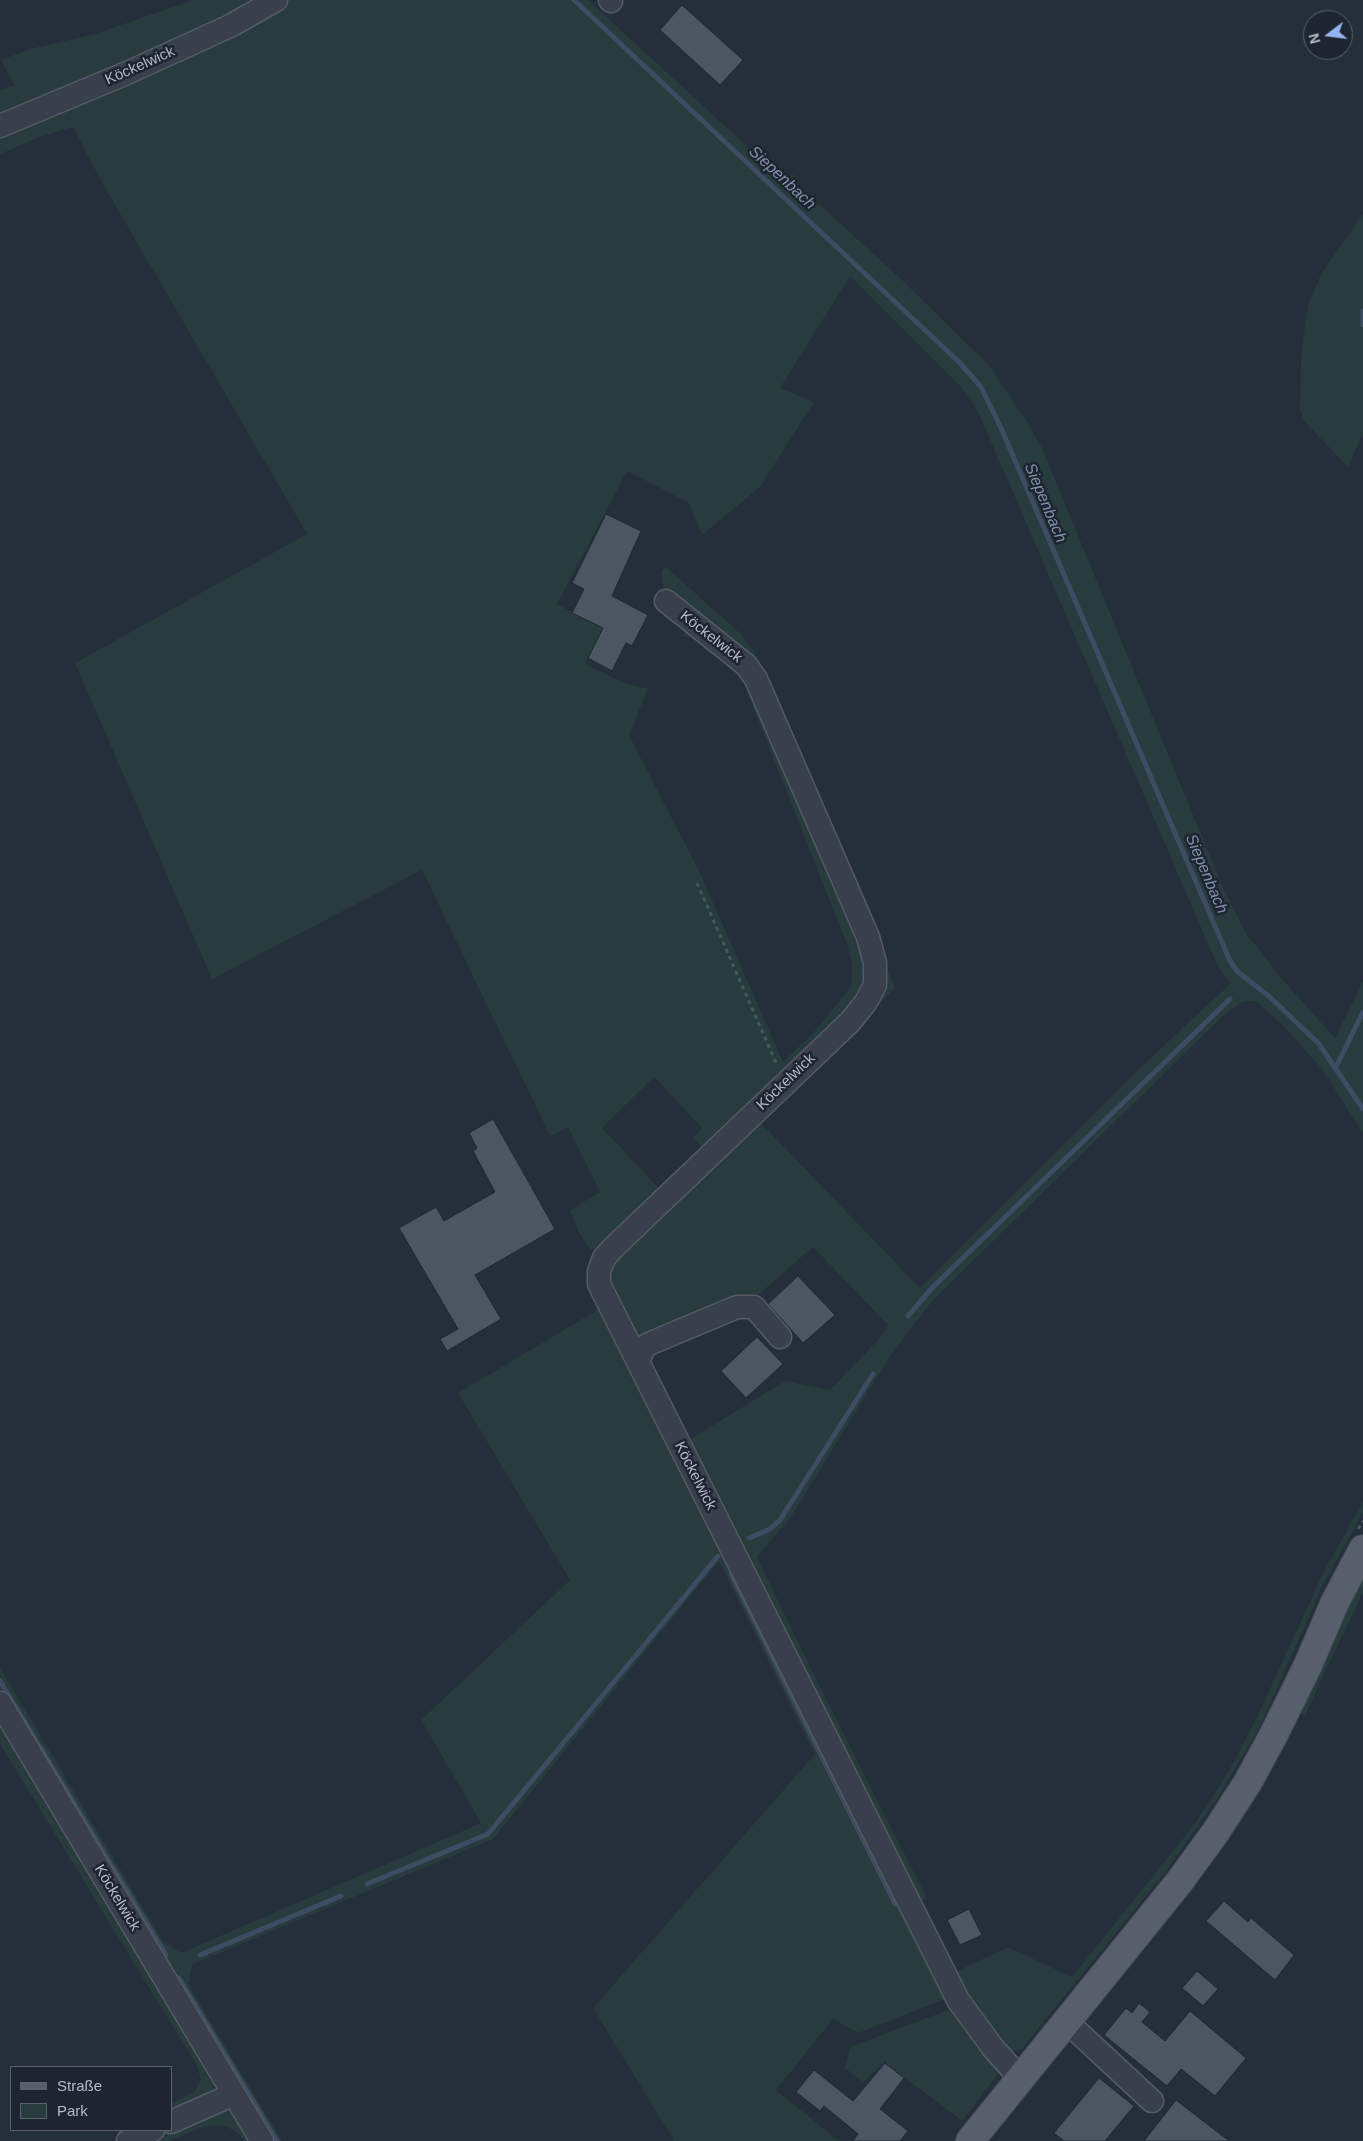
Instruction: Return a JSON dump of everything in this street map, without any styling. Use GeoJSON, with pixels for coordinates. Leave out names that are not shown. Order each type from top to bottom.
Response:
{"type":"FeatureCollection","features":[{"type":"Feature","properties":{"kind":"main road"},"geometry":{"type":"LineString","coordinates":[[970,2141],[1180,1881],[1216,1833],[1248,1782],[1274,1734],[1308,1665],[1360,1541]]}},
{"type":"Feature","properties":{"kind":"street","name":"Köckelwick"},"geometry":{"type":"LineString","coordinates":[[0,126],[213,34],[276,0]]}},
{"type":"Feature","properties":{"kind":"street","name":"Köckelwick"},"geometry":{"type":"LineString","coordinates":[[666,601],[746,665],[756,679],[868,937],[875,963],[875,985],[866,1002],[850,1022],[604,1258],[599,1271],[600,1284],[958,2000],[993,2048],[1021,2079]]}},
{"type":"Feature","properties":{"kind":"street"},"geometry":{"type":"LineString","coordinates":[[638,1361],[645,1346],[737,1307],[754,1307],[780,1337]]}},
{"type":"Feature","properties":{"kind":"street","name":"Köckelwick"},"geometry":{"type":"LineString","coordinates":[[0,1703],[262,2141]]}},
{"type":"Feature","properties":{"kind":"street"},"geometry":{"type":"LineString","coordinates":[[1067,2022],[1152,2101]]}},
{"type":"Feature","properties":{"kind":"street"},"geometry":{"type":"LineString","coordinates":[[172,2122],[234,2094]]}},
{"type":"Feature","properties":{"kind":"street"},"geometry":{"type":"LineString","coordinates":[[128,2141],[151,2131]]}},
{"type":"Feature","properties":{"kind":"path"},"geometry":{"type":"LineString","coordinates":[[697,883],[778,1066],[788,1081]]}},
{"type":"Feature","properties":{"kind":"path"},"geometry":{"type":"LineString","coordinates":[[1360,1541],[1363,1521]]}},
{"type":"Feature","properties":{"kind":"green space"},"geometry":{"type":"Polygon","coordinates":[[[193,0],[267,0],[0,119],[0,91],[14,85],[1,60],[30,49],[95,34],[193,0]]]}},
{"type":"Feature","properties":{"kind":"green space"},"geometry":{"type":"Polygon","coordinates":[[[286,0],[588,0],[784,180],[794,174],[795,182],[902,280],[988,364],[1028,423],[1042,448],[1224,890],[1245,932],[1282,979],[1335,1038],[1363,981],[1363,1134],[1322,1069],[1286,1029],[1256,1001],[1243,1002],[1226,1013],[933,1300],[890,1356],[791,1517],[757,1557],[813,1673],[927,1898],[915,1904],[950,1997],[858,2033],[833,2019],[776,2090],[839,2141],[674,2141],[593,2008],[815,1754],[719,1561],[493,1839],[193,1964],[188,1984],[282,2141],[267,2141],[0,1697],[0,1668],[163,1941],[181,1953],[481,1823],[421,1720],[570,1580],[458,1393],[599,1309],[684,1443],[785,1381],[830,1390],[879,1339],[888,1325],[813,1247],[758,1295],[744,1298],[636,1349],[604,1269],[876,985],[757,669],[670,597],[664,589],[662,579],[662,570],[666,567],[742,635],[754,651],[895,988],[825,1058],[757,1119],[920,1288],[1142,1066],[1231,983],[1219,969],[979,414],[962,388],[850,276],[780,388],[814,402],[760,487],[702,535],[689,503],[627,471],[557,604],[603,628],[585,664],[625,683],[648,689],[629,735],[701,875],[783,1062],[819,1027],[851,986],[852,965],[848,947],[743,681],[732,667],[695,639],[682,636],[689,626],[753,684],[867,964],[863,998],[706,1151],[693,1138],[702,1128],[654,1077],[602,1128],[660,1189],[603,1243],[591,1251],[578,1231],[570,1210],[600,1192],[568,1127],[550,1136],[422,870],[212,979],[75,663],[307,534],[101,181],[73,127],[40,137],[0,154],[0,130],[286,0]]]}},
{"type":"Feature","properties":{"kind":"green space"},"geometry":{"type":"Polygon","coordinates":[[[1363,214],[1363,433],[1348,467],[1304,421],[1300,410],[1301,355],[1308,305],[1321,274],[1363,214]]]}},
{"type":"Feature","properties":{"kind":"green space"},"geometry":{"type":"Polygon","coordinates":[[[1363,1502],[1363,1513],[1325,1581],[1260,1726],[1219,1796],[1167,1870],[1021,2050],[1007,2051],[949,1975],[1008,1947],[1072,1977],[1193,1826],[1227,1774],[1258,1715],[1324,1571],[1363,1502]]]}},
{"type":"Feature","properties":{"kind":"green space"},"geometry":{"type":"Polygon","coordinates":[[[1363,1564],[1363,1592],[1304,1717],[1297,1706],[1363,1564]]]}},
{"type":"Feature","properties":{"kind":"green space"},"geometry":{"type":"Polygon","coordinates":[[[0,1716],[214,2076],[213,2089],[206,2099],[172,2116],[172,2103],[194,2092],[201,2080],[197,2066],[0,1744],[0,1716]]]}},
{"type":"Feature","properties":{"kind":"green space"},"geometry":{"type":"Polygon","coordinates":[[[956,2007],[998,2063],[999,2073],[962,2121],[885,2063],[863,2082],[845,2068],[850,2047],[956,2007]]]}},
{"type":"Feature","properties":{"kind":"green space"},"geometry":{"type":"Polygon","coordinates":[[[223,2109],[234,2112],[257,2141],[244,2141],[238,2133],[227,2127],[216,2125],[203,2127],[169,2141],[141,2141],[160,2131],[172,2131],[172,2127],[223,2109]]]}},
{"type":"Feature","properties":{"kind":"building"},"geometry":{"type":"Polygon","coordinates":[[[682,5],[743,60],[720,85],[660,30],[682,5]]]}},
{"type":"Feature","properties":{"kind":"building"},"geometry":{"type":"Polygon","coordinates":[[[606,514],[641,531],[612,596],[648,615],[632,646],[626,643],[612,671],[588,658],[603,628],[572,613],[584,589],[572,583],[606,514]]]}},
{"type":"Feature","properties":{"kind":"building"},"geometry":{"type":"Polygon","coordinates":[[[493,1119],[555,1229],[475,1275],[501,1319],[447,1351],[440,1339],[458,1329],[399,1228],[436,1207],[444,1221],[495,1192],[473,1151],[477,1148],[469,1133],[493,1119]]]}},
{"type":"Feature","properties":{"kind":"building"},"geometry":{"type":"Polygon","coordinates":[[[798,1276],[835,1315],[803,1343],[768,1304],[798,1276]]]}},
{"type":"Feature","properties":{"kind":"building"},"geometry":{"type":"Polygon","coordinates":[[[757,1337],[783,1364],[746,1398],[721,1371],[757,1337]]]}},
{"type":"Feature","properties":{"kind":"building"},"geometry":{"type":"Polygon","coordinates":[[[1224,1901],[1248,1922],[1251,1918],[1294,1955],[1275,1980],[1206,1921],[1224,1901]]]}},
{"type":"Feature","properties":{"kind":"building"},"geometry":{"type":"Polygon","coordinates":[[[969,1909],[982,1935],[960,1945],[947,1920],[969,1909]]]}},
{"type":"Feature","properties":{"kind":"building"},"geometry":{"type":"Polygon","coordinates":[[[1197,1971],[1218,1989],[1203,2006],[1182,1988],[1197,1971]]]}},
{"type":"Feature","properties":{"kind":"building"},"geometry":{"type":"Polygon","coordinates":[[[1139,2003],[1150,2012],[1142,2022],[1165,2041],[1190,2011],[1246,2058],[1215,2096],[1181,2069],[1167,2086],[1104,2035],[1126,2008],[1132,2013],[1139,2003]]]}},
{"type":"Feature","properties":{"kind":"building"},"geometry":{"type":"Polygon","coordinates":[[[885,2063],[904,2078],[880,2109],[908,2131],[900,2141],[853,2141],[858,2134],[824,2106],[820,2111],[796,2092],[814,2070],[853,2101],[885,2063]]]}},
{"type":"Feature","properties":{"kind":"building"},"geometry":{"type":"Polygon","coordinates":[[[1099,2078],[1134,2106],[1105,2141],[1064,2141],[1054,2133],[1099,2078]]]}},
{"type":"Feature","properties":{"kind":"building"},"geometry":{"type":"Polygon","coordinates":[[[1176,2100],[1229,2141],[1144,2141],[1176,2100]]]}},
{"type":"Feature","properties":{"kind":"waterway","name":"Siepenbach"},"geometry":{"type":"LineString","coordinates":[[574,0],[960,363],[981,387],[1001,428],[1230,961],[1237,971],[1271,998],[1319,1044],[1363,1109]]}},
{"type":"Feature","properties":{"kind":"waterway"},"geometry":{"type":"LineString","coordinates":[[1363,311],[1363,325]]}},
{"type":"Feature","properties":{"kind":"waterway"},"geometry":{"type":"LineString","coordinates":[[908,1316],[932,1288],[1230,999]]}},
{"type":"Feature","properties":{"kind":"waterway"},"geometry":{"type":"LineString","coordinates":[[1336,1067],[1363,1012]]}},
{"type":"Feature","properties":{"kind":"waterway"},"geometry":{"type":"LineString","coordinates":[[749,1538],[770,1529],[780,1520],[873,1374]]}},
{"type":"Feature","properties":{"kind":"waterway"},"geometry":{"type":"LineString","coordinates":[[367,1884],[488,1834],[718,1556]]}},
{"type":"Feature","properties":{"kind":"waterway"},"geometry":{"type":"LineString","coordinates":[[731,1574],[895,1904]]}},
{"type":"Feature","properties":{"kind":"waterway"},"geometry":{"type":"LineString","coordinates":[[0,1681],[166,1955]]}},
{"type":"Feature","properties":{"kind":"waterway"},"geometry":{"type":"LineString","coordinates":[[200,1955],[341,1896]]}},
{"type":"Feature","properties":{"kind":"waterway"},"geometry":{"type":"LineString","coordinates":[[179,1978],[277,2141]]}}]}
